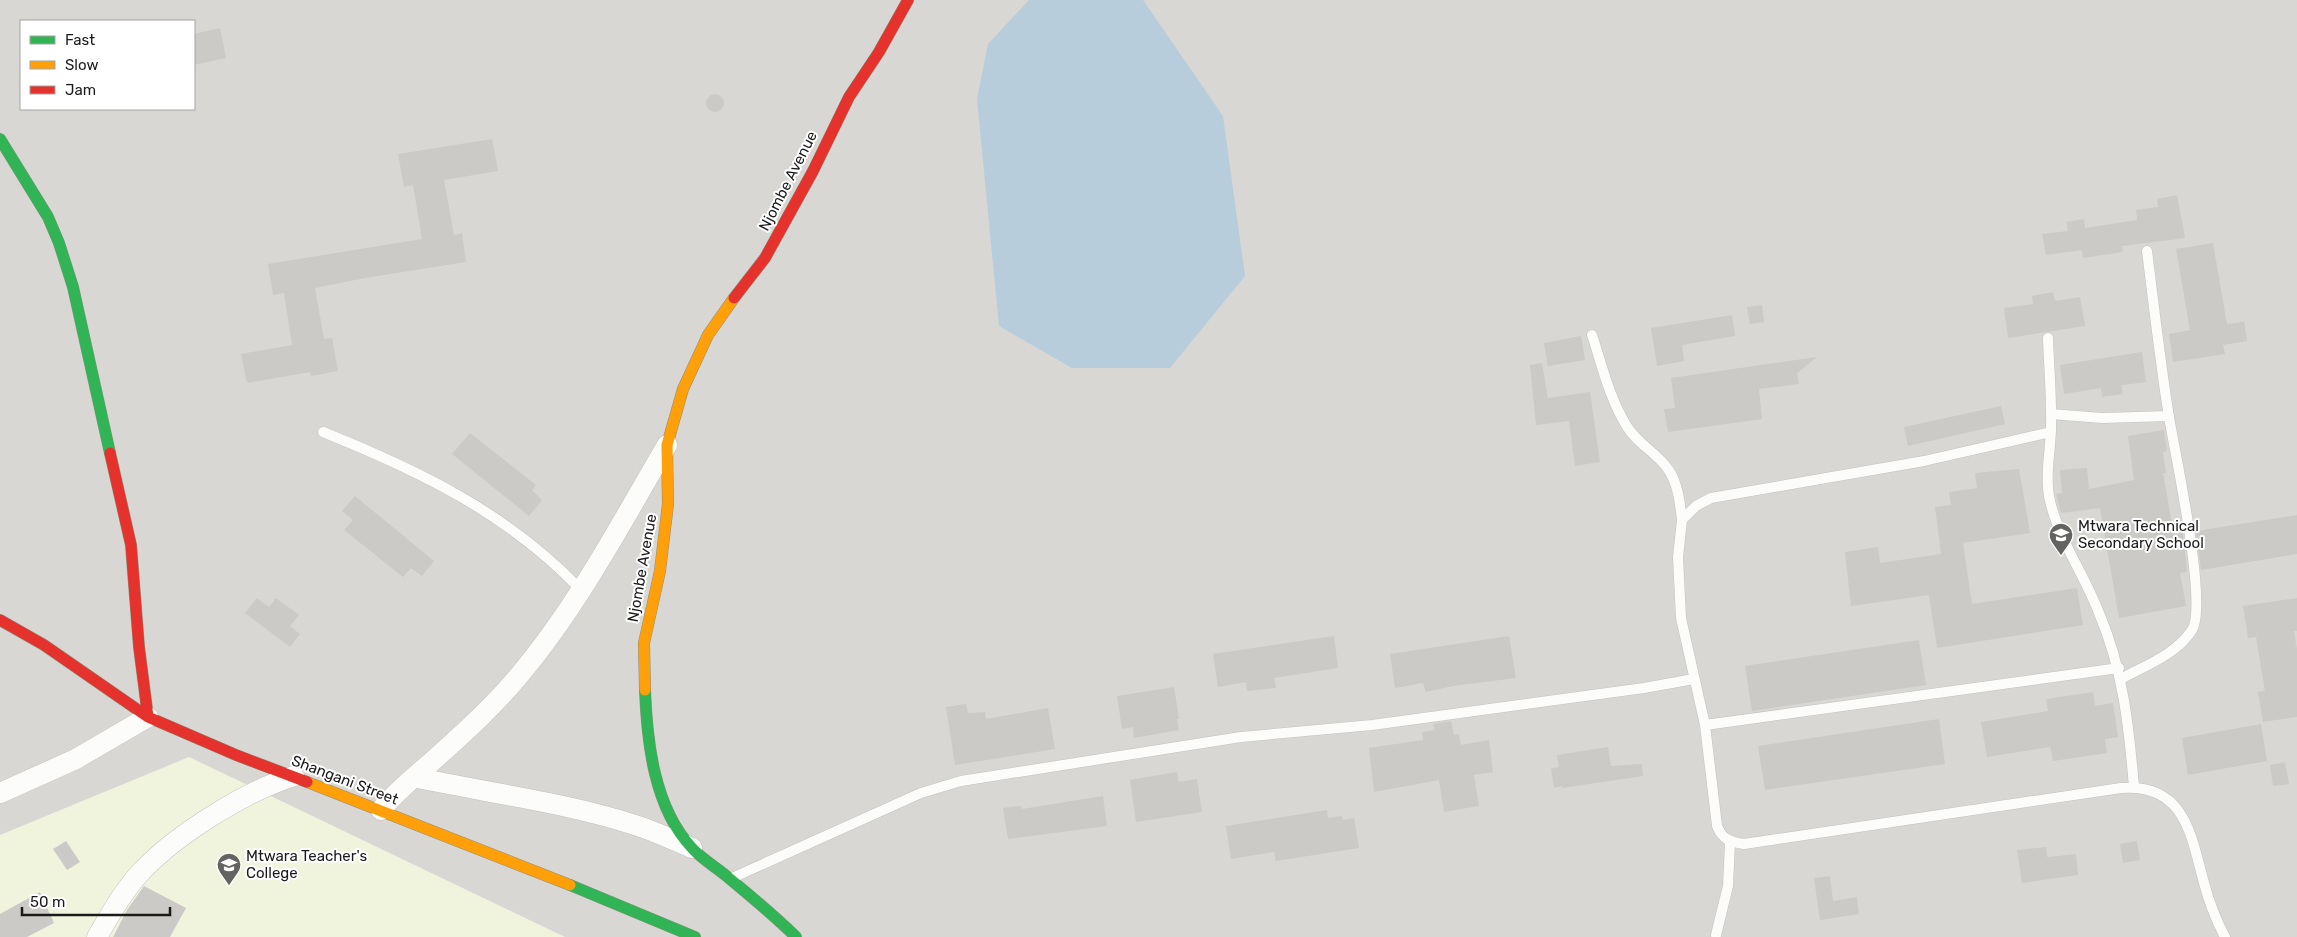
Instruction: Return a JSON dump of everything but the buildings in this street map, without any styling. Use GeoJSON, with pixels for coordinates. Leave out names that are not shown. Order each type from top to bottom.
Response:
{"type":"FeatureCollection","features":[{"type":"Feature","properties":{"kind":"street","name":"Njombe Avenue"},"geometry":{"type":"LineString","coordinates":[[796,937],[775,916],[692,848],[675,826],[655,776],[647,736],[642,672],[644,643],[660,571],[668,504],[667,445],[672,421],[708,335],[718,318],[765,258],[813,171],[849,97],[879,52],[908,0]]}},
{"type":"Feature","properties":{"kind":"street"},"geometry":{"type":"LineString","coordinates":[[0,139],[48,217],[73,288],[131,545],[139,647],[148,717],[76,759],[0,792]]}},
{"type":"Feature","properties":{"kind":"street"},"geometry":{"type":"LineString","coordinates":[[381,810],[388,800],[483,715],[522,672],[552,632],[624,521],[667,445]]}},
{"type":"Feature","properties":{"kind":"street","name":"Shangani Street"},"geometry":{"type":"LineString","coordinates":[[0,620],[44,645],[148,717],[236,755],[508,858],[695,937]]}},
{"type":"Feature","properties":{"kind":"street"},"geometry":{"type":"LineString","coordinates":[[96,937],[118,900],[139,874],[164,849],[246,797],[274,783],[294,776]]}},
{"type":"Feature","properties":{"kind":"street"},"geometry":{"type":"LineString","coordinates":[[414,777],[507,794],[602,816],[637,825],[692,848]]}},
{"type":"Feature","properties":{"kind":"lane"},"geometry":{"type":"LineString","coordinates":[[1705,725],[2120,673],[2178,646],[2193,629],[2198,610],[2186,510],[2169,416],[2147,251]]}},
{"type":"Feature","properties":{"kind":"lane"},"geometry":{"type":"LineString","coordinates":[[1592,335],[1610,392],[1627,426],[1637,440],[1669,470],[1676,486],[1682,520],[1678,557],[1681,618],[1705,725],[1717,826],[1720,834],[1730,842],[1744,844],[2134,787],[2159,793],[2178,810],[2186,822],[2208,899],[2225,937]]}},
{"type":"Feature","properties":{"kind":"lane"},"geometry":{"type":"LineString","coordinates":[[2048,338],[2051,432],[2047,469],[2050,504],[2063,539],[2084,578],[2100,614],[2120,673],[2129,732],[2134,787]]}},
{"type":"Feature","properties":{"kind":"lane"},"geometry":{"type":"LineString","coordinates":[[2051,414],[2102,418],[2169,416]]}},
{"type":"Feature","properties":{"kind":"lane"},"geometry":{"type":"LineString","coordinates":[[323,432],[373,452],[490,514],[531,542],[580,589]]}},
{"type":"Feature","properties":{"kind":"lane"},"geometry":{"type":"LineString","coordinates":[[1682,520],[1696,506],[1711,498],[1924,461],[2051,432]]}},
{"type":"Feature","properties":{"kind":"lane"},"geometry":{"type":"LineString","coordinates":[[730,879],[912,797],[961,780],[1241,737],[1372,725],[1644,688],[1694,679]]}},
{"type":"Feature","properties":{"kind":"lane"},"geometry":{"type":"LineString","coordinates":[[1716,935],[1728,886],[1730,842]]}},
{"type":"Feature","properties":{"kind":"shaded area"},"geometry":{"type":"Polygon","coordinates":[[[0,0],[2297,0],[2297,937],[0,937],[0,0]]]}},
{"type":"Feature","properties":{"kind":"shaded area","name":"Mtwara Teacher's College"},"geometry":{"type":"Polygon","coordinates":[[[189,757],[565,937],[0,937],[0,835],[189,757]]]}},
{"type":"Feature","properties":{"kind":"water"},"geometry":{"type":"Polygon","coordinates":[[[1029,0],[1143,0],[1223,116],[1245,276],[1170,368],[1072,368],[999,326],[977,99],[988,44],[1029,0]]]}},
{"type":"Feature","properties":{"kind":"traffic: fast"},"geometry":{"type":"LineString","coordinates":[[0,139],[48,217],[59,243],[73,287],[110,453]]}},
{"type":"Feature","properties":{"kind":"traffic: fast"},"geometry":{"type":"LineString","coordinates":[[645,690],[648,731],[655,774],[669,814],[679,832],[699,855],[779,920],[796,937]]}},
{"type":"Feature","properties":{"kind":"traffic: fast"},"geometry":{"type":"LineString","coordinates":[[570,885],[695,937]]}},
{"type":"Feature","properties":{"kind":"traffic: slow"},"geometry":{"type":"LineString","coordinates":[[645,690],[644,643],[660,571],[668,504],[667,445],[683,389],[708,335],[734,298]]}},
{"type":"Feature","properties":{"kind":"traffic: slow"},"geometry":{"type":"LineString","coordinates":[[307,782],[570,885]]}},
{"type":"Feature","properties":{"kind":"traffic: jam"},"geometry":{"type":"LineString","coordinates":[[734,298],[765,258],[813,171],[849,97],[879,52],[908,0]]}},
{"type":"Feature","properties":{"kind":"traffic: jam"},"geometry":{"type":"LineString","coordinates":[[110,453],[131,545],[139,647],[148,717]]}},
{"type":"Feature","properties":{"kind":"traffic: jam"},"geometry":{"type":"LineString","coordinates":[[0,620],[44,645],[148,717],[236,755],[307,782]]}},
{"type":"Feature","properties":{"kind":"place","name":"Mtwara Technical Secondary School"},"geometry":{"type":"Point","coordinates":[2061,556]}},
{"type":"Feature","properties":{"kind":"place","name":"Mtwara Teacher's College"},"geometry":{"type":"Point","coordinates":[229,886]}}]}
